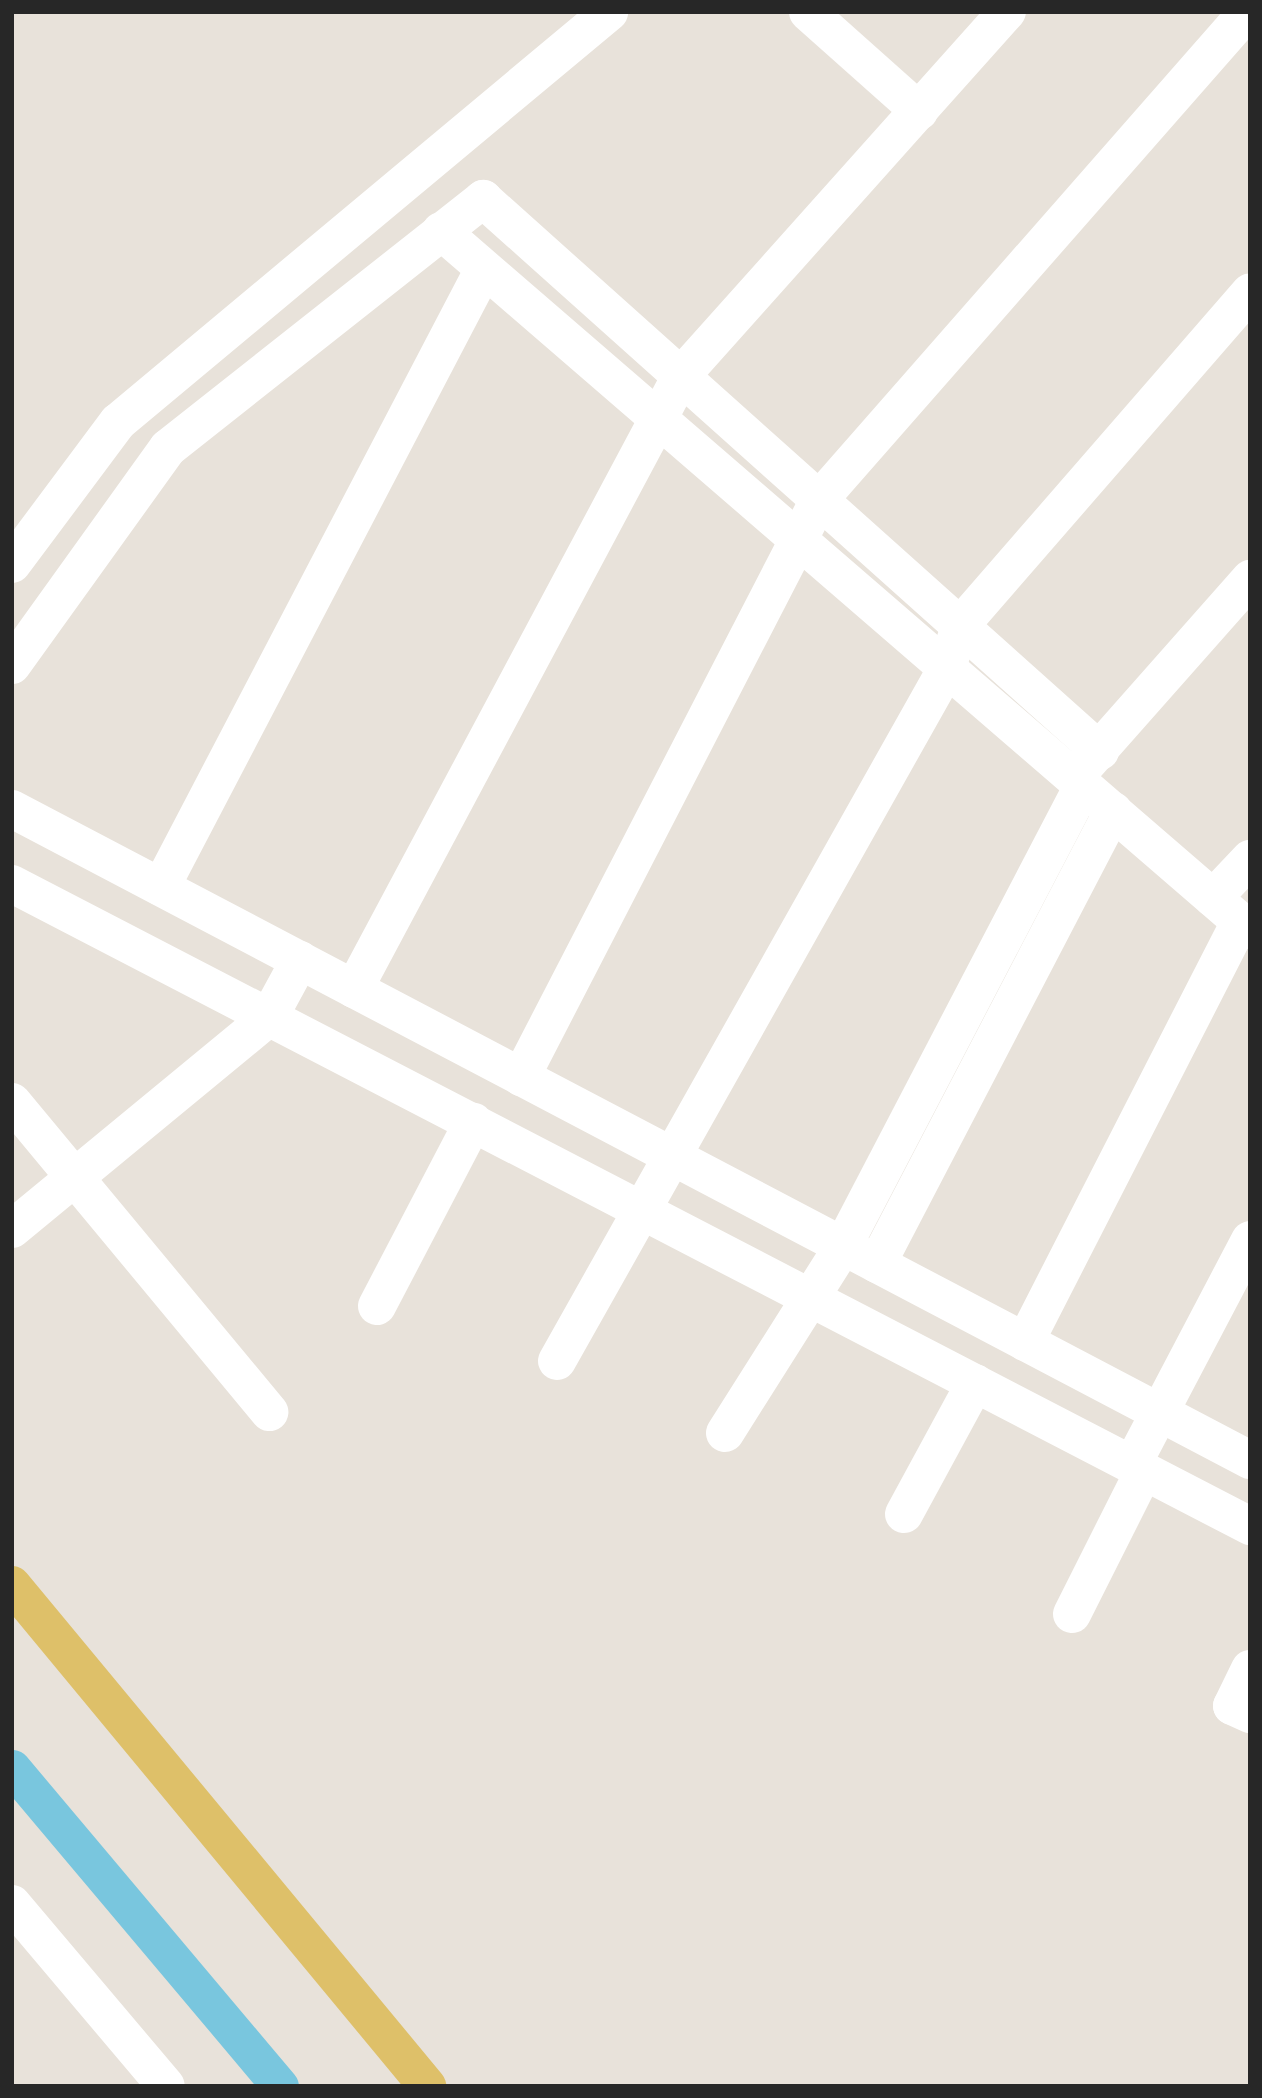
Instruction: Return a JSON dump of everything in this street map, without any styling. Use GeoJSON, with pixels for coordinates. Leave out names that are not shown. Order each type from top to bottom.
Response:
{"type":"FeatureCollection","features":[{"type":"Feature","properties":{"kind":"main road"},"geometry":{"type":"LineString","coordinates":[[12,1585],[426,2086]]}},
{"type":"Feature","properties":{"kind":"street"},"geometry":{"type":"LineString","coordinates":[[12,564],[118,422],[609,12]]}},
{"type":"Feature","properties":{"kind":"street"},"geometry":{"type":"LineString","coordinates":[[808,12],[919,111]]}},
{"type":"Feature","properties":{"kind":"street"},"geometry":{"type":"LineString","coordinates":[[354,989],[656,418],[681,376],[1007,12]]}},
{"type":"Feature","properties":{"kind":"street"},"geometry":{"type":"LineString","coordinates":[[520,1077],[819,500],[1234,27]]}},
{"type":"Feature","properties":{"kind":"street"},"geometry":{"type":"LineString","coordinates":[[12,665],[168,448],[483,198],[1100,751]]}},
{"type":"Feature","properties":{"kind":"street"},"geometry":{"type":"LineString","coordinates":[[441,231],[1234,917]]}},
{"type":"Feature","properties":{"kind":"street"},"geometry":{"type":"LineString","coordinates":[[161,887],[484,269]]}},
{"type":"Feature","properties":{"kind":"street"},"geometry":{"type":"LineString","coordinates":[[557,1361],[947,668],[960,626],[1250,292]]}},
{"type":"Feature","properties":{"kind":"street"},"geometry":{"type":"LineString","coordinates":[[724,1433],[843,1246],[1079,782],[1100,751],[1250,579]]}},
{"type":"Feature","properties":{"kind":"street"},"geometry":{"type":"LineString","coordinates":[[12,809],[1250,1460]]}},
{"type":"Feature","properties":{"kind":"street"},"geometry":{"type":"LineString","coordinates":[[877,1264],[1112,811]]}},
{"type":"Feature","properties":{"kind":"street"},"geometry":{"type":"LineString","coordinates":[[1025,1342],[1234,917],[1250,859]]}},
{"type":"Feature","properties":{"kind":"street"},"geometry":{"type":"LineString","coordinates":[[12,884],[1250,1525]]}},
{"type":"Feature","properties":{"kind":"street"},"geometry":{"type":"LineString","coordinates":[[12,1229],[269,1017],[300,960]]}},
{"type":"Feature","properties":{"kind":"street"},"geometry":{"type":"LineString","coordinates":[[12,1102],[269,1412]]}},
{"type":"Feature","properties":{"kind":"street"},"geometry":{"type":"LineString","coordinates":[[377,1306],[473,1122]]}},
{"type":"Feature","properties":{"kind":"street"},"geometry":{"type":"LineString","coordinates":[[1072,1614],[1161,1413],[1250,1240]]}},
{"type":"Feature","properties":{"kind":"street"},"geometry":{"type":"LineString","coordinates":[[904,1514],[975,1383]]}},
{"type":"Feature","properties":{"kind":"street"},"geometry":{"type":"LineString","coordinates":[[1250,1670],[1232,1706],[1250,1714]]}},
{"type":"Feature","properties":{"kind":"street"},"geometry":{"type":"LineString","coordinates":[[12,1904],[166,2086]]}},
{"type":"Feature","properties":{"kind":"waterway"},"geometry":{"type":"LineString","coordinates":[[12,1768],[280,2086]]}}]}
